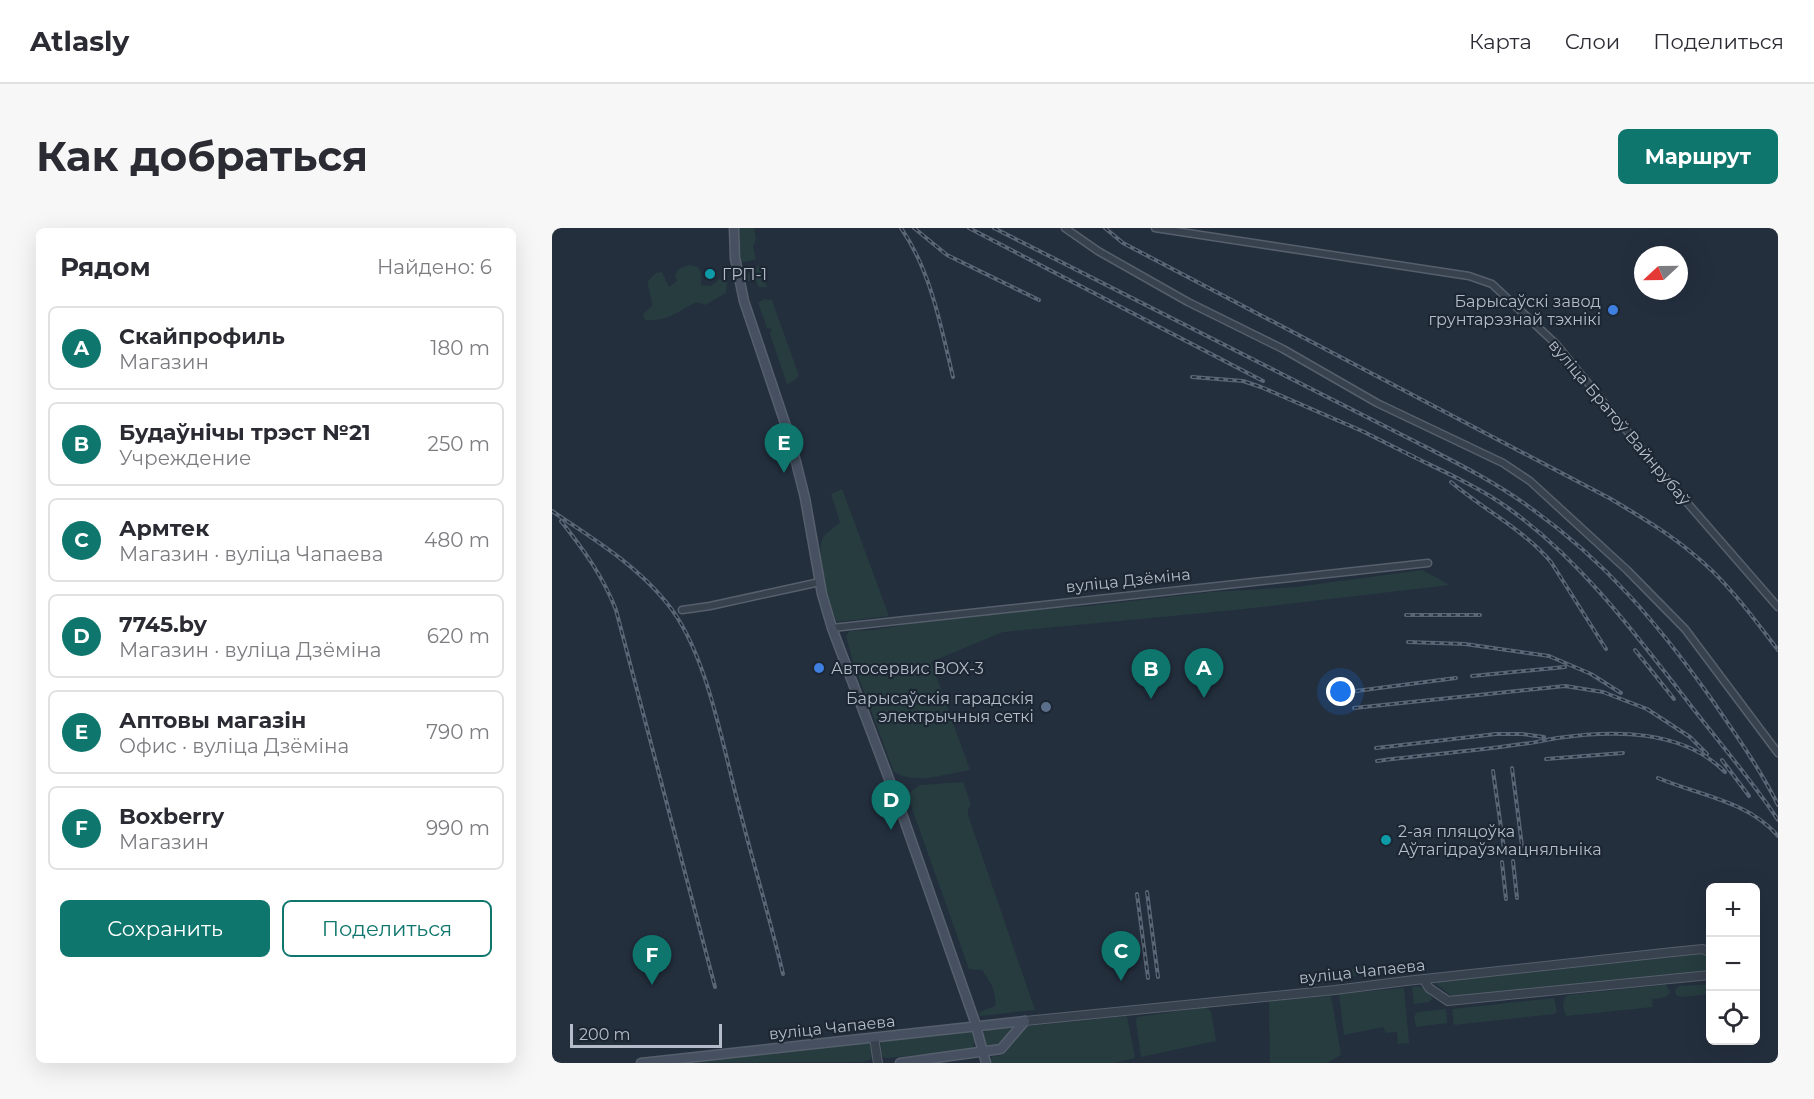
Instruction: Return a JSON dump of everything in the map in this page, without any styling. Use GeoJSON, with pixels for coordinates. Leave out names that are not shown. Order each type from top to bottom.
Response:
{"type":"FeatureCollection","features":[{"type":"Feature","properties":{"kind":"main road"},"geometry":{"type":"LineString","coordinates":[[734,228],[735,258],[744,301],[790,438],[832,628],[887,771],[986,1063]]}},
{"type":"Feature","properties":{"kind":"main road"},"geometry":{"type":"LineString","coordinates":[[900,1063],[1001,1050],[1025,1021]]}},
{"type":"Feature","properties":{"kind":"main road","name":"вуліца Чапаева"},"geometry":{"type":"LineString","coordinates":[[641,1063],[1025,1021]]}},
{"type":"Feature","properties":{"kind":"street"},"geometry":{"type":"LineString","coordinates":[[1065,228],[1098,251],[1188,302],[1283,349],[1377,403],[1503,463],[1530,481],[1627,570],[1685,629],[1778,753]]}},
{"type":"Feature","properties":{"kind":"street","name":"вуліца Братоў Вайнрубаў"},"geometry":{"type":"LineString","coordinates":[[1155,228],[1470,276],[1491,284],[1556,344],[1663,476],[1778,607]]}},
{"type":"Feature","properties":{"kind":"street","name":"вуліца Дзёміна"},"geometry":{"type":"LineString","coordinates":[[832,628],[1428,563]]}},
{"type":"Feature","properties":{"kind":"street"},"geometry":{"type":"LineString","coordinates":[[682,610],[820,582]]}},
{"type":"Feature","properties":{"kind":"street","name":"вуліца Чапаева"},"geometry":{"type":"LineString","coordinates":[[1025,1021],[1706,951]]}},
{"type":"Feature","properties":{"kind":"street"},"geometry":{"type":"LineString","coordinates":[[1424,980],[1429,988],[1448,1001],[1706,975]]}},
{"type":"Feature","properties":{"kind":"street"},"geometry":{"type":"LineString","coordinates":[[874,1038],[878,1063]]}},
{"type":"Feature","properties":{"kind":"green space"},"geometry":{"type":"Polygon","coordinates":[[[739,228],[754,228],[756,240],[753,246],[756,259],[741,263],[739,228]]]}},
{"type":"Feature","properties":{"kind":"green space"},"geometry":{"type":"Polygon","coordinates":[[[689,265],[698,267],[701,273],[701,285],[711,286],[720,279],[727,282],[726,293],[705,305],[698,302],[668,317],[645,320],[643,314],[652,306],[648,281],[656,273],[662,272],[669,287],[677,281],[675,275],[679,269],[689,265]]]}},
{"type":"Feature","properties":{"kind":"green space"},"geometry":{"type":"Polygon","coordinates":[[[759,265],[767,287],[759,287],[756,281],[748,281],[744,278],[759,265]]]}},
{"type":"Feature","properties":{"kind":"green space"},"geometry":{"type":"Polygon","coordinates":[[[764,299],[772,300],[799,376],[787,384],[770,334],[772,329],[767,328],[758,303],[764,299]]]}},
{"type":"Feature","properties":{"kind":"green space"},"geometry":{"type":"Polygon","coordinates":[[[842,489],[889,616],[837,622],[834,614],[824,580],[820,555],[824,536],[840,522],[831,494],[842,489]]]}},
{"type":"Feature","properties":{"kind":"green space"},"geometry":{"type":"Polygon","coordinates":[[[1422,570],[1450,585],[1235,610],[1003,632],[931,662],[970,770],[931,777],[912,778],[894,772],[854,665],[846,636],[850,631],[874,630],[1007,612],[1088,606],[1212,592],[1296,587],[1422,570]]]}},
{"type":"Feature","properties":{"kind":"green space"},"geometry":{"type":"Polygon","coordinates":[[[963,782],[971,805],[968,815],[1035,1010],[980,1016],[979,1012],[995,1006],[994,991],[982,970],[969,969],[910,803],[909,793],[920,785],[963,782]]]}},
{"type":"Feature","properties":{"kind":"green space"},"geometry":{"type":"Polygon","coordinates":[[[1701,954],[1706,958],[1706,969],[1703,972],[1453,997],[1436,984],[1437,982],[1701,954]]]}},
{"type":"Feature","properties":{"kind":"green space"},"geometry":{"type":"Polygon","coordinates":[[[1363,966],[1380,973],[1343,977],[1356,967],[1363,966]]]}},
{"type":"Feature","properties":{"kind":"green space"},"geometry":{"type":"Polygon","coordinates":[[[1706,984],[1706,994],[1682,997],[1676,995],[1675,990],[1679,986],[1706,984]]]}},
{"type":"Feature","properties":{"kind":"green space"},"geometry":{"type":"Polygon","coordinates":[[[1666,985],[1669,994],[1652,999],[1653,1007],[1566,1016],[1563,1007],[1564,999],[1568,995],[1666,985]]]}},
{"type":"Feature","properties":{"kind":"green space"},"geometry":{"type":"Polygon","coordinates":[[[1415,986],[1426,990],[1432,999],[1429,1002],[1414,1004],[1412,988],[1415,986]]]}},
{"type":"Feature","properties":{"kind":"green space"},"geometry":{"type":"Polygon","coordinates":[[[1404,988],[1409,1043],[1398,1044],[1397,1032],[1386,1033],[1383,1027],[1344,1035],[1339,994],[1404,988]]]}},
{"type":"Feature","properties":{"kind":"green space"},"geometry":{"type":"Polygon","coordinates":[[[1331,996],[1341,1055],[1327,1063],[1270,1063],[1269,1001],[1331,996]]]}},
{"type":"Feature","properties":{"kind":"green space"},"geometry":{"type":"Polygon","coordinates":[[[1554,998],[1557,1012],[1554,1014],[1454,1025],[1452,1009],[1554,998]]]}},
{"type":"Feature","properties":{"kind":"green space"},"geometry":{"type":"Polygon","coordinates":[[[1207,1008],[1211,1011],[1216,1041],[1141,1057],[1137,1017],[1207,1008]]]}},
{"type":"Feature","properties":{"kind":"green space"},"geometry":{"type":"Polygon","coordinates":[[[1446,1009],[1447,1023],[1416,1027],[1414,1017],[1417,1012],[1446,1009]]]}},
{"type":"Feature","properties":{"kind":"green space"},"geometry":{"type":"Polygon","coordinates":[[[1127,1016],[1135,1058],[1114,1063],[990,1063],[993,1056],[1003,1055],[1027,1026],[1127,1016]]]}},
{"type":"Feature","properties":{"kind":"green space"},"geometry":{"type":"Polygon","coordinates":[[[1011,1026],[1002,1042],[994,1046],[985,1046],[983,1034],[986,1031],[994,1027],[1011,1026]]]}},
{"type":"Feature","properties":{"kind":"green space"},"geometry":{"type":"Polygon","coordinates":[[[973,1032],[975,1041],[973,1048],[968,1050],[886,1058],[883,1057],[879,1048],[882,1040],[973,1032]]]}},
{"type":"Feature","properties":{"kind":"green space"},"geometry":{"type":"Polygon","coordinates":[[[872,1043],[874,1055],[870,1060],[861,1062],[670,1063],[872,1043]]]}},
{"type":"Feature","properties":{"kind":"railway"},"geometry":{"type":"LineString","coordinates":[[901,228],[920,262],[934,300],[953,377]]}},
{"type":"Feature","properties":{"kind":"railway"},"geometry":{"type":"LineString","coordinates":[[914,228],[947,255],[1039,300]]}},
{"type":"Feature","properties":{"kind":"railway"},"geometry":{"type":"LineString","coordinates":[[969,228],[1263,381]]}},
{"type":"Feature","properties":{"kind":"railway"},"geometry":{"type":"LineString","coordinates":[[994,228],[1447,458],[1491,482],[1532,509],[1584,550],[1671,644],[1719,710],[1778,805]]}},
{"type":"Feature","properties":{"kind":"railway"},"geometry":{"type":"LineString","coordinates":[[1105,228],[1123,243],[1611,499],[1663,531],[1716,575],[1778,650]]}},
{"type":"Feature","properties":{"kind":"railway"},"geometry":{"type":"LineString","coordinates":[[1192,377],[1243,381],[1261,387],[1362,431],[1414,457]]}},
{"type":"Feature","properties":{"kind":"railway"},"geometry":{"type":"LineString","coordinates":[[1408,454],[1496,500],[1561,552],[1609,602],[1631,629],[1748,778],[1778,820]]}},
{"type":"Feature","properties":{"kind":"railway"},"geometry":{"type":"LineString","coordinates":[[1451,482],[1540,550],[1551,562],[1606,649]]}},
{"type":"Feature","properties":{"kind":"railway"},"geometry":{"type":"LineString","coordinates":[[552,511],[627,563],[654,588],[680,622],[692,646],[712,699],[783,974]]}},
{"type":"Feature","properties":{"kind":"railway"},"geometry":{"type":"LineString","coordinates":[[561,521],[592,563],[616,610],[715,987]]}},
{"type":"Feature","properties":{"kind":"railway"},"geometry":{"type":"LineString","coordinates":[[1406,615],[1480,615]]}},
{"type":"Feature","properties":{"kind":"railway"},"geometry":{"type":"LineString","coordinates":[[1408,642],[1465,644],[1549,656],[1591,674],[1621,693]]}},
{"type":"Feature","properties":{"kind":"railway"},"geometry":{"type":"LineString","coordinates":[[1635,650],[1674,699]]}},
{"type":"Feature","properties":{"kind":"railway"},"geometry":{"type":"LineString","coordinates":[[1472,676],[1565,667]]}},
{"type":"Feature","properties":{"kind":"railway"},"geometry":{"type":"LineString","coordinates":[[1356,691],[1456,678]]}},
{"type":"Feature","properties":{"kind":"railway"},"geometry":{"type":"LineString","coordinates":[[1354,708],[1565,686],[1603,692],[1647,709],[1690,737],[1707,754]]}},
{"type":"Feature","properties":{"kind":"railway"},"geometry":{"type":"LineString","coordinates":[[1376,748],[1496,734],[1544,737]]}},
{"type":"Feature","properties":{"kind":"railway"},"geometry":{"type":"LineString","coordinates":[[1377,761],[1531,743],[1579,735],[1624,734],[1668,740],[1689,747],[1708,758],[1725,772]]}},
{"type":"Feature","properties":{"kind":"railway"},"geometry":{"type":"LineString","coordinates":[[1546,759],[1623,753]]}},
{"type":"Feature","properties":{"kind":"railway"},"geometry":{"type":"LineString","coordinates":[[1722,760],[1749,796]]}},
{"type":"Feature","properties":{"kind":"railway"},"geometry":{"type":"LineString","coordinates":[[1512,768],[1522,846]]}},
{"type":"Feature","properties":{"kind":"railway"},"geometry":{"type":"LineString","coordinates":[[1493,771],[1504,849]]}},
{"type":"Feature","properties":{"kind":"railway"},"geometry":{"type":"LineString","coordinates":[[1658,778],[1737,807],[1766,824],[1778,836]]}},
{"type":"Feature","properties":{"kind":"railway"},"geometry":{"type":"LineString","coordinates":[[1513,861],[1517,898]]}},
{"type":"Feature","properties":{"kind":"railway"},"geometry":{"type":"LineString","coordinates":[[1502,862],[1506,899]]}},
{"type":"Feature","properties":{"kind":"railway"},"geometry":{"type":"LineString","coordinates":[[1147,892],[1158,977]]}},
{"type":"Feature","properties":{"kind":"railway"},"geometry":{"type":"LineString","coordinates":[[1137,894],[1148,978]]}},
{"type":"Feature","properties":{"kind":"place","name":"ГРП-1"},"geometry":{"type":"Point","coordinates":[710,274]}},
{"type":"Feature","properties":{"kind":"place","name":"Барысаўскі завод грунтарэзнай тэхнікі"},"geometry":{"type":"Point","coordinates":[1613,310]}},
{"type":"Feature","properties":{"kind":"place","name":"Аптовы магазін"},"geometry":{"type":"Point","coordinates":[784,473]}},
{"type":"Feature","properties":{"kind":"place","name":"Автосервис BOX-3"},"geometry":{"type":"Point","coordinates":[819,668]}},
{"type":"Feature","properties":{"kind":"place","name":"Скайпрофиль"},"geometry":{"type":"Point","coordinates":[1204,698]}},
{"type":"Feature","properties":{"kind":"place","name":"Будаўнічы трэст №21"},"geometry":{"type":"Point","coordinates":[1151,699]}},
{"type":"Feature","properties":{"kind":"place","name":"Барысаўскія гарадскія электрычныя сеткі"},"geometry":{"type":"Point","coordinates":[1046,707]}},
{"type":"Feature","properties":{"kind":"place","name":"7745.by"},"geometry":{"type":"Point","coordinates":[891,830]}},
{"type":"Feature","properties":{"kind":"place","name":"2-ая пляцоўка Аўтагідраўзмацняльніка"},"geometry":{"type":"Point","coordinates":[1386,840]}},
{"type":"Feature","properties":{"kind":"place","name":"Армтек"},"geometry":{"type":"Point","coordinates":[1121,981]}},
{"type":"Feature","properties":{"kind":"place","name":"Boxberry"},"geometry":{"type":"Point","coordinates":[652,985]}}]}
